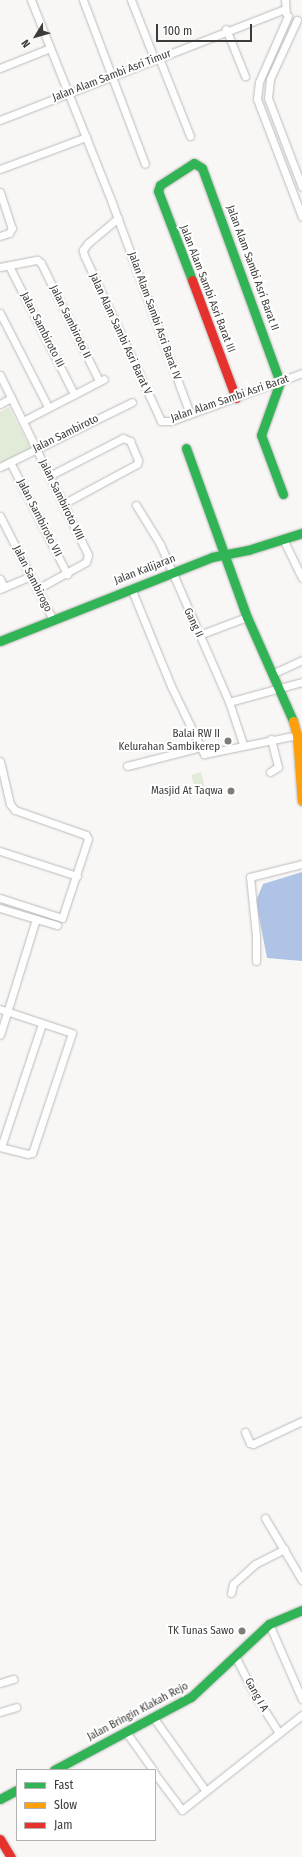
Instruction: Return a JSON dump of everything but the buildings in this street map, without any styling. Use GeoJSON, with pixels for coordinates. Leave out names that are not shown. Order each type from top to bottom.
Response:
{"type":"FeatureCollection","features":[{"type":"Feature","properties":{"kind":"street","name":"Jalan Alam Sambi Asri Barat IV"},"geometry":{"type":"LineString","coordinates":[[31,0],[117,216],[190,414]]}},
{"type":"Feature","properties":{"kind":"street"},"geometry":{"type":"LineString","coordinates":[[83,0],[146,164]]}},
{"type":"Feature","properties":{"kind":"street"},"geometry":{"type":"LineString","coordinates":[[131,0],[152,53]]}},
{"type":"Feature","properties":{"kind":"street"},"geometry":{"type":"LineString","coordinates":[[285,0],[286,13],[258,82],[257,95],[260,108],[302,217]]}},
{"type":"Feature","properties":{"kind":"street"},"geometry":{"type":"LineString","coordinates":[[286,13],[300,20],[270,80],[268,98],[302,187]]}},
{"type":"Feature","properties":{"kind":"street","name":"Jalan Alam Sambi Asri Timur"},"geometry":{"type":"LineString","coordinates":[[0,120],[226,32],[286,13]]}},
{"type":"Feature","properties":{"kind":"street"},"geometry":{"type":"LineString","coordinates":[[226,32],[245,76]]}},
{"type":"Feature","properties":{"kind":"street"},"geometry":{"type":"LineString","coordinates":[[0,68],[50,48]]}},
{"type":"Feature","properties":{"kind":"street"},"geometry":{"type":"LineString","coordinates":[[159,58],[190,136]]}},
{"type":"Feature","properties":{"kind":"street"},"geometry":{"type":"LineString","coordinates":[[0,169],[86,137]]}},
{"type":"Feature","properties":{"kind":"street","name":"Jalan Alam Sambi Asri Barat III"},"geometry":{"type":"LineString","coordinates":[[199,164],[190,165],[158,188],[236,398]]}},
{"type":"Feature","properties":{"kind":"street","name":"Jalan Alam Sambi Asri Barat II"},"geometry":{"type":"LineString","coordinates":[[199,164],[280,382]]}},
{"type":"Feature","properties":{"kind":"street"},"geometry":{"type":"LineString","coordinates":[[0,192],[12,228],[9,233],[0,236]]}},
{"type":"Feature","properties":{"kind":"street","name":"Jalan Alam Sambi Asri Barat V"},"geometry":{"type":"LineString","coordinates":[[117,216],[83,250],[159,419]]}},
{"type":"Feature","properties":{"kind":"street","name":"Jalan Sambiroto II"},"geometry":{"type":"LineString","coordinates":[[9,266],[37,260],[41,263],[101,380],[22,421]]}},
{"type":"Feature","properties":{"kind":"street"},"geometry":{"type":"LineString","coordinates":[[0,267],[9,266]]}},
{"type":"Feature","properties":{"kind":"street","name":"Jalan Sambiroto III"},"geometry":{"type":"LineString","coordinates":[[9,266],[74,394]]}},
{"type":"Feature","properties":{"kind":"street"},"geometry":{"type":"LineString","coordinates":[[0,313],[48,407]]}},
{"type":"Feature","properties":{"kind":"street","name":"Jalan Alam Sambi Asri Barat"},"geometry":{"type":"LineString","coordinates":[[159,419],[163,422],[171,421],[302,373]]}},
{"type":"Feature","properties":{"kind":"street","name":"Jalan Sambiroto VIII"},"geometry":{"type":"LineString","coordinates":[[0,375],[87,552],[88,560],[67,574]]}},
{"type":"Feature","properties":{"kind":"street"},"geometry":{"type":"LineString","coordinates":[[280,382],[261,435],[283,494]]}},
{"type":"Feature","properties":{"kind":"street"},"geometry":{"type":"LineString","coordinates":[[0,404],[11,398]]}},
{"type":"Feature","properties":{"kind":"street","name":"Jalan Sambiroto"},"geometry":{"type":"LineString","coordinates":[[0,467],[132,402]]}},
{"type":"Feature","properties":{"kind":"street"},"geometry":{"type":"LineString","coordinates":[[49,476],[123,438],[130,441],[138,460],[134,466],[63,504]]}},
{"type":"Feature","properties":{"kind":"street"},"geometry":{"type":"LineString","coordinates":[[186,448],[226,554],[247,617],[272,674],[280,688],[297,735],[302,801]]}},
{"type":"Feature","properties":{"kind":"street","name":"Jalan Sambiroto VII"},"geometry":{"type":"LineString","coordinates":[[10,462],[67,574]]}},
{"type":"Feature","properties":{"kind":"street","name":"Gang II"},"geometry":{"type":"LineString","coordinates":[[136,505],[160,544],[170,573],[229,702],[243,744]]}},
{"type":"Feature","properties":{"kind":"street","name":"Jalan Sambirogo"},"geometry":{"type":"LineString","coordinates":[[0,516],[53,620]]}},
{"type":"Feature","properties":{"kind":"street","name":"Jalan Kalijaran"},"geometry":{"type":"LineString","coordinates":[[0,641],[170,573],[226,554],[302,533]]}},
{"type":"Feature","properties":{"kind":"street"},"geometry":{"type":"LineString","coordinates":[[283,539],[302,578]]}},
{"type":"Feature","properties":{"kind":"street"},"geometry":{"type":"LineString","coordinates":[[38,590],[67,574]]}},
{"type":"Feature","properties":{"kind":"street"},"geometry":{"type":"LineString","coordinates":[[0,579],[2,588],[30,576]]}},
{"type":"Feature","properties":{"kind":"street"},"geometry":{"type":"LineString","coordinates":[[131,588],[172,686],[204,754],[243,744],[297,735]]}},
{"type":"Feature","properties":{"kind":"street"},"geometry":{"type":"LineString","coordinates":[[199,635],[247,617]]}},
{"type":"Feature","properties":{"kind":"street"},"geometry":{"type":"LineString","coordinates":[[272,674],[302,660]]}},
{"type":"Feature","properties":{"kind":"street"},"geometry":{"type":"LineString","coordinates":[[229,702],[302,682]]}},
{"type":"Feature","properties":{"kind":"street"},"geometry":{"type":"LineString","coordinates":[[270,772],[278,767],[271,739]]}},
{"type":"Feature","properties":{"kind":"street"},"geometry":{"type":"LineString","coordinates":[[127,766],[201,747]]}},
{"type":"Feature","properties":{"kind":"street"},"geometry":{"type":"LineString","coordinates":[[0,761],[10,804],[14,810],[88,837],[64,916],[59,918],[0,898]]}},
{"type":"Feature","properties":{"kind":"street"},"geometry":{"type":"LineString","coordinates":[[0,850],[76,876]]}},
{"type":"Feature","properties":{"kind":"street"},"geometry":{"type":"LineString","coordinates":[[256,961],[250,877],[302,864]]}},
{"type":"Feature","properties":{"kind":"street"},"geometry":{"type":"LineString","coordinates":[[0,908],[58,925]]}},
{"type":"Feature","properties":{"kind":"street"},"geometry":{"type":"LineString","coordinates":[[0,1035],[36,919]]}},
{"type":"Feature","properties":{"kind":"street"},"geometry":{"type":"LineString","coordinates":[[0,1010],[72,1033],[32,1153],[28,1154],[1,1147],[42,1024]]}},
{"type":"Feature","properties":{"kind":"street"},"geometry":{"type":"LineString","coordinates":[[245,1432],[250,1443],[253,1444],[302,1421]]}},
{"type":"Feature","properties":{"kind":"street"},"geometry":{"type":"LineString","coordinates":[[265,1518],[302,1580]]}},
{"type":"Feature","properties":{"kind":"street"},"geometry":{"type":"LineString","coordinates":[[231,1593],[233,1584],[256,1564],[284,1549]]}},
{"type":"Feature","properties":{"kind":"street","name":"Jalan Bringin Klakah Rejo"},"geometry":{"type":"LineString","coordinates":[[56,1769],[199,1692],[269,1624],[302,1610]]}},
{"type":"Feature","properties":{"kind":"street"},"geometry":{"type":"LineString","coordinates":[[269,1624],[302,1699]]}},
{"type":"Feature","properties":{"kind":"street","name":"Gang I A"},"geometry":{"type":"LineString","coordinates":[[235,1656],[255,1695],[279,1733]]}},
{"type":"Feature","properties":{"kind":"street"},"geometry":{"type":"LineString","coordinates":[[0,1683],[13,1680]]}},
{"type":"Feature","properties":{"kind":"street"},"geometry":{"type":"LineString","coordinates":[[0,1712],[16,1708]]}},
{"type":"Feature","properties":{"kind":"street"},"geometry":{"type":"LineString","coordinates":[[156,1775],[182,1810],[205,1790],[302,1715]]}},
{"type":"Feature","properties":{"kind":"street"},"geometry":{"type":"LineString","coordinates":[[153,1717],[205,1790]]}},
{"type":"Feature","properties":{"kind":"street"},"geometry":{"type":"LineString","coordinates":[[126,1732],[151,1769]]}},
{"type":"Feature","properties":{"kind":"street"},"geometry":{"type":"LineString","coordinates":[[0,1799],[16,1791]]}},
{"type":"Feature","properties":{"kind":"street"},"geometry":{"type":"LineString","coordinates":[[0,1839],[11,1857]]}},
{"type":"Feature","properties":{"kind":"green space"},"geometry":{"type":"Polygon","coordinates":[[[9,407],[32,451],[0,468],[0,412],[9,407]]]}},
{"type":"Feature","properties":{"kind":"green space"},"geometry":{"type":"Polygon","coordinates":[[[201,772],[206,792],[197,794],[191,775],[201,772]]]}},
{"type":"Feature","properties":{"kind":"water"},"geometry":{"type":"Polygon","coordinates":[[[302,872],[302,961],[267,958],[256,901],[263,884],[302,872]]]}},
{"type":"Feature","properties":{"kind":"traffic: fast"},"geometry":{"type":"LineString","coordinates":[[192,280],[158,191],[160,185],[194,163],[202,168],[280,382],[261,435],[283,494]]}},
{"type":"Feature","properties":{"kind":"traffic: fast"},"geometry":{"type":"LineString","coordinates":[[186,448],[247,617],[293,721]]}},
{"type":"Feature","properties":{"kind":"traffic: fast"},"geometry":{"type":"LineString","coordinates":[[0,641],[212,557],[248,550],[302,533]]}},
{"type":"Feature","properties":{"kind":"traffic: fast"},"geometry":{"type":"LineString","coordinates":[[56,1769],[191,1697],[269,1624],[302,1610]]}},
{"type":"Feature","properties":{"kind":"traffic: fast"},"geometry":{"type":"LineString","coordinates":[[0,1799],[16,1791]]}},
{"type":"Feature","properties":{"kind":"traffic: slow"},"geometry":{"type":"LineString","coordinates":[[293,721],[297,735],[302,801]]}},
{"type":"Feature","properties":{"kind":"traffic: jam"},"geometry":{"type":"LineString","coordinates":[[192,280],[236,398]]}},
{"type":"Feature","properties":{"kind":"traffic: jam"},"geometry":{"type":"LineString","coordinates":[[0,1839],[11,1857]]}},
{"type":"Feature","properties":{"kind":"place","name":"Balai RW II Kelurahan Sambikerep"},"geometry":{"type":"Point","coordinates":[228,741]}},
{"type":"Feature","properties":{"kind":"place","name":"Masjid At Taqwa"},"geometry":{"type":"Point","coordinates":[231,791]}},
{"type":"Feature","properties":{"kind":"place","name":"TK Tunas Sawo"},"geometry":{"type":"Point","coordinates":[242,1631]}}]}
